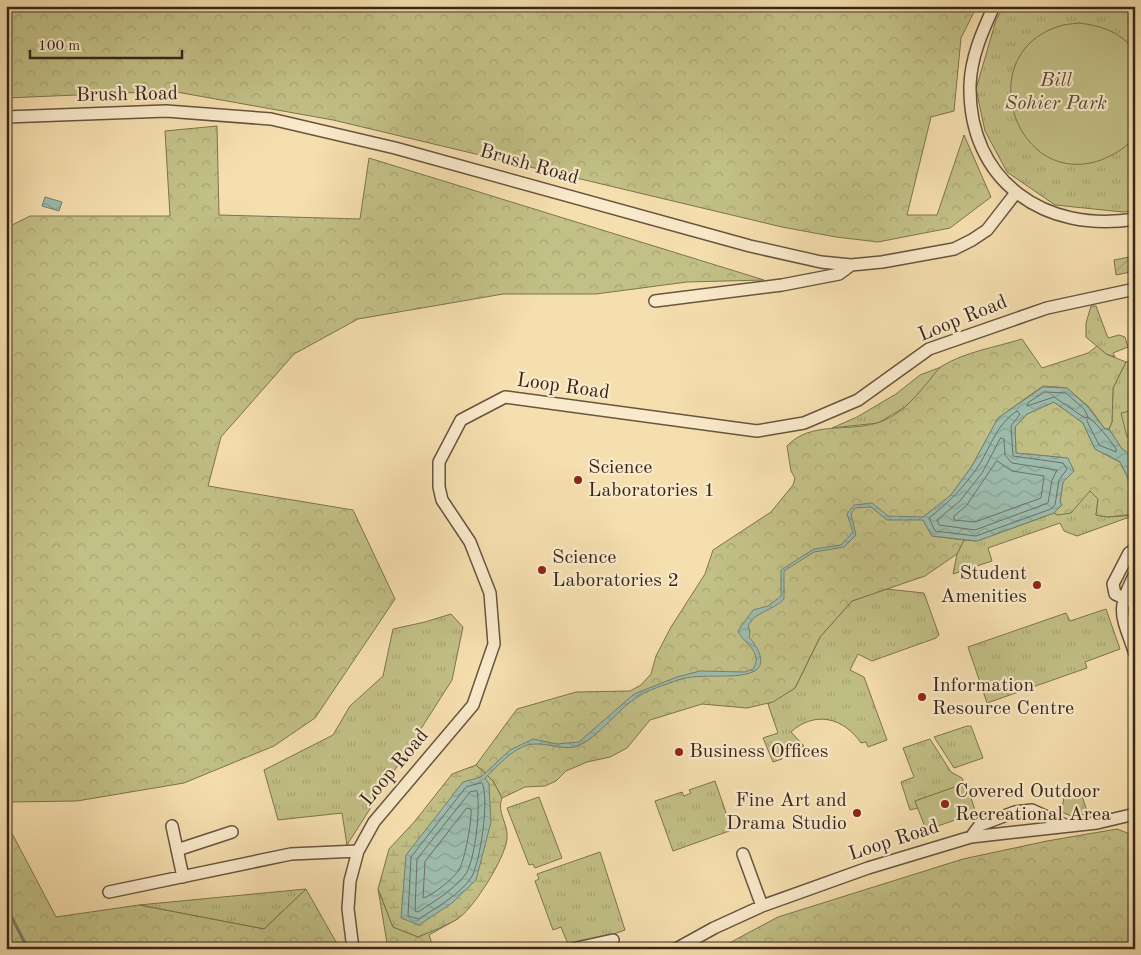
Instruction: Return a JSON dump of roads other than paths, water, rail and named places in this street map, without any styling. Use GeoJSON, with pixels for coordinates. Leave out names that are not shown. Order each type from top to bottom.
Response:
{"type":"FeatureCollection","features":[{"type":"Feature","properties":{"kind":"street"},"geometry":{"type":"LineString","coordinates":[[994,6],[976,52],[970,86],[975,127],[984,153],[1000,178],[1015,194],[1061,216],[1092,222],[1135,219]]}},
{"type":"Feature","properties":{"kind":"street","name":"Brush Road"},"geometry":{"type":"LineString","coordinates":[[6,118],[166,112],[271,119],[404,150],[750,246],[821,262],[851,265],[882,262],[954,249],[987,230],[1015,194]]}},
{"type":"Feature","properties":{"kind":"street"},"geometry":{"type":"LineString","coordinates":[[655,301],[782,285],[840,274],[851,265]]}},
{"type":"Feature","properties":{"kind":"street","name":"Loop Road"},"geometry":{"type":"LineString","coordinates":[[353,949],[348,910],[350,881],[358,852],[374,822],[472,705],[494,644],[490,593],[470,542],[442,500],[439,486],[439,462],[461,420],[505,397],[758,431],[804,423],[858,400],[929,349],[1047,308],[1135,288]]}},
{"type":"Feature","properties":{"kind":"street"},"geometry":{"type":"LineString","coordinates":[[1135,549],[1129,553],[1113,584],[1115,594],[1135,604]]}},
{"type":"Feature","properties":{"kind":"street"},"geometry":{"type":"LineString","coordinates":[[1135,574],[1122,598],[1122,616],[1135,654]]}},
{"type":"Feature","properties":{"kind":"street"},"geometry":{"type":"LineString","coordinates":[[971,837],[980,825],[1015,812],[1032,810],[1065,825]]}},
{"type":"Feature","properties":{"kind":"street","name":"Loop Road"},"geometry":{"type":"LineString","coordinates":[[676,949],[714,928],[762,906],[868,868],[971,837],[1065,825],[1097,823],[1135,814]]}},
{"type":"Feature","properties":{"kind":"street"},"geometry":{"type":"LineString","coordinates":[[172,826],[183,877]]}},
{"type":"Feature","properties":{"kind":"street"},"geometry":{"type":"LineString","coordinates":[[177,850],[232,832]]}},
{"type":"Feature","properties":{"kind":"street"},"geometry":{"type":"LineString","coordinates":[[109,892],[291,854],[358,852]]}},
{"type":"Feature","properties":{"kind":"street"},"geometry":{"type":"LineString","coordinates":[[743,854],[762,906]]}},
{"type":"Feature","properties":{"kind":"street"},"geometry":{"type":"LineString","coordinates":[[572,949],[598,945],[613,940]]}},
{"type":"Feature","properties":{"kind":"water"},"geometry":{"type":"Polygon","coordinates":[[[45,197],[62,202],[59,211],[42,206],[45,197]]]}},
{"type":"Feature","properties":{"kind":"water"},"geometry":{"type":"Polygon","coordinates":[[[1043,387],[1067,388],[1087,406],[1105,429],[1109,429],[1122,449],[1135,458],[1135,492],[1120,462],[1095,449],[1083,423],[1054,402],[1027,414],[1015,427],[1016,453],[1068,458],[1074,471],[1063,482],[1060,502],[1062,505],[1054,513],[977,541],[932,536],[923,520],[887,520],[871,507],[855,508],[851,514],[856,535],[844,547],[814,552],[784,571],[784,599],[751,621],[748,626],[750,631],[749,637],[761,658],[759,667],[756,670],[741,675],[678,680],[653,689],[631,701],[595,735],[580,745],[569,748],[535,744],[528,745],[514,752],[485,778],[489,784],[491,822],[476,880],[452,903],[419,925],[401,918],[406,855],[463,782],[481,777],[510,750],[533,739],[557,744],[579,742],[634,694],[677,677],[700,671],[745,672],[753,669],[756,658],[738,631],[753,610],[768,606],[781,596],[781,570],[814,549],[841,545],[853,532],[847,514],[854,505],[872,503],[888,516],[923,517],[951,495],[972,466],[998,418],[1043,387]]]}},
{"type":"Feature","properties":{"kind":"waterway"},"geometry":{"type":"LineString","coordinates":[[6,906],[28,949]]}},
{"type":"Feature","properties":{"kind":"place","name":"Science Laboratories 1"},"geometry":{"type":"Point","coordinates":[578,480]}},
{"type":"Feature","properties":{"kind":"place","name":"Science Laboratories 2"},"geometry":{"type":"Point","coordinates":[542,570]}},
{"type":"Feature","properties":{"kind":"place","name":"Student Amenities"},"geometry":{"type":"Point","coordinates":[1037,585]}},
{"type":"Feature","properties":{"kind":"place","name":"Information Resource Centre"},"geometry":{"type":"Point","coordinates":[922,697]}},
{"type":"Feature","properties":{"kind":"place","name":"Business Offices"},"geometry":{"type":"Point","coordinates":[679,752]}},
{"type":"Feature","properties":{"kind":"place","name":"Covered Outdoor Recreational Area"},"geometry":{"type":"Point","coordinates":[945,804]}},
{"type":"Feature","properties":{"kind":"place","name":"Fine Art and Drama Studio"},"geometry":{"type":"Point","coordinates":[857,813]}},
{"type":"Feature","properties":{"kind":"park label","name":"Bill Sohier Park"},"geometry":{"type":"Point","coordinates":[1056,92]}}]}
